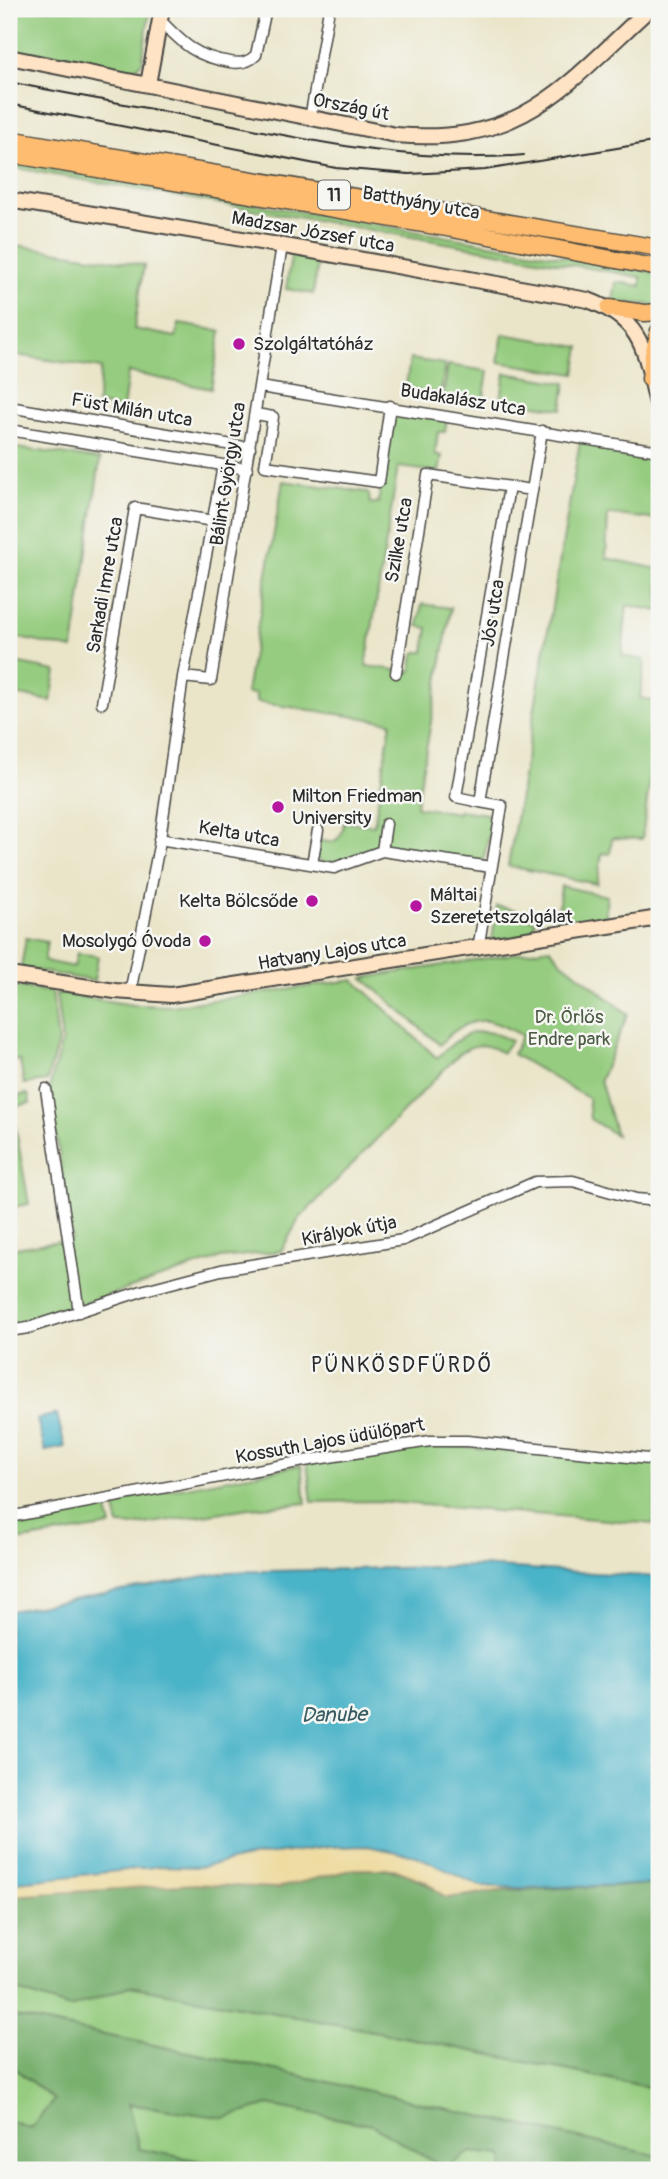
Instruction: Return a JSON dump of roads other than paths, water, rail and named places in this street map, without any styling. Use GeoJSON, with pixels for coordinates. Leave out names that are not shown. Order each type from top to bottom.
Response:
{"type":"FeatureCollection","features":[{"type":"Feature","properties":{"kind":"main road","name":"Batthyány utca"},"geometry":{"type":"LineString","coordinates":[[9,139],[659,248]]}},
{"type":"Feature","properties":{"kind":"main road","name":"Batthyány utca"},"geometry":{"type":"LineString","coordinates":[[9,154],[460,230],[659,268]]}},
{"type":"Feature","properties":{"kind":"main road"},"geometry":{"type":"LineString","coordinates":[[609,308],[645,313],[659,312]]}},
{"type":"Feature","properties":{"kind":"main road"},"geometry":{"type":"LineString","coordinates":[[650,379],[654,346],[659,331]]}},
{"type":"Feature","properties":{"kind":"street"},"geometry":{"type":"LineString","coordinates":[[161,15],[185,46],[211,59],[239,63],[250,61],[257,52],[266,9]]}},
{"type":"Feature","properties":{"kind":"street"},"geometry":{"type":"LineString","coordinates":[[310,119],[329,9]]}},
{"type":"Feature","properties":{"kind":"street","name":"Ország út"},"geometry":{"type":"LineString","coordinates":[[9,57],[396,135],[447,137],[489,129],[523,114],[560,91],[649,9]]}},
{"type":"Feature","properties":{"kind":"street"},"geometry":{"type":"LineString","coordinates":[[148,85],[161,15]]}},
{"type":"Feature","properties":{"kind":"street","name":"Madzsar József utca"},"geometry":{"type":"LineString","coordinates":[[9,200],[588,300],[609,308]]}},
{"type":"Feature","properties":{"kind":"street","name":"Bálint György utca"},"geometry":{"type":"LineString","coordinates":[[183,677],[211,680],[282,246]]}},
{"type":"Feature","properties":{"kind":"street"},"geometry":{"type":"LineString","coordinates":[[609,308],[628,323],[643,347],[659,412]]}},
{"type":"Feature","properties":{"kind":"street","name":"Budakalász utca"},"geometry":{"type":"LineString","coordinates":[[260,387],[659,451]]}},
{"type":"Feature","properties":{"kind":"street"},"geometry":{"type":"LineString","coordinates":[[256,414],[273,417],[265,466],[379,482],[390,406]]}},
{"type":"Feature","properties":{"kind":"street","name":"Füst Milán utca"},"geometry":{"type":"LineString","coordinates":[[9,407],[250,448]]}},
{"type":"Feature","properties":{"kind":"street","name":"Füst Milán utca"},"geometry":{"type":"LineString","coordinates":[[9,430],[247,469]]}},
{"type":"Feature","properties":{"kind":"street","name":"Jós utca"},"geometry":{"type":"LineString","coordinates":[[480,802],[542,431]]}},
{"type":"Feature","properties":{"kind":"street","name":"Bálint György utca"},"geometry":{"type":"LineString","coordinates":[[130,993],[159,839],[183,677],[223,466]]}},
{"type":"Feature","properties":{"kind":"street","name":"Szilke utca"},"geometry":{"type":"LineString","coordinates":[[396,673],[428,475],[532,490]]}},
{"type":"Feature","properties":{"kind":"street","name":"Jós utca"},"geometry":{"type":"LineString","coordinates":[[478,949],[502,806],[456,797],[509,487]]}},
{"type":"Feature","properties":{"kind":"street","name":"Sarkadi Imre utca"},"geometry":{"type":"LineString","coordinates":[[103,703],[135,508],[213,521]]}},
{"type":"Feature","properties":{"kind":"street"},"geometry":{"type":"LineString","coordinates":[[382,850],[386,824]]}},
{"type":"Feature","properties":{"kind":"street"},"geometry":{"type":"LineString","coordinates":[[312,864],[318,830]]}},
{"type":"Feature","properties":{"kind":"street","name":"Kelta utca"},"geometry":{"type":"LineString","coordinates":[[159,839],[334,868],[382,850],[491,867]]}},
{"type":"Feature","properties":{"kind":"street","name":"Hatvany Lajos utca"},"geometry":{"type":"LineString","coordinates":[[9,975],[130,993],[171,995],[478,949],[659,918]]}},
{"type":"Feature","properties":{"kind":"street"},"geometry":{"type":"LineString","coordinates":[[46,1089],[79,1312]]}},
{"type":"Feature","properties":{"kind":"street","name":"Királyok útja"},"geometry":{"type":"LineString","coordinates":[[9,1331],[28,1328],[145,1290],[221,1270],[403,1240],[535,1182],[573,1181],[636,1199],[659,1201]]}},
{"type":"Feature","properties":{"kind":"street","name":"Kossuth Lajos üdülőpart"},"geometry":{"type":"LineString","coordinates":[[9,1517],[304,1461],[429,1441],[467,1441],[659,1460]]}},
{"type":"Feature","properties":{"kind":"water"},"geometry":{"type":"Polygon","coordinates":[[[57,1414],[65,1447],[45,1451],[37,1419],[57,1414]]]}},
{"type":"Feature","properties":{"kind":"water","name":"Danube"},"geometry":{"type":"Polygon","coordinates":[[[480,1566],[659,1577],[659,1884],[520,1888],[480,1886],[417,1856],[367,1846],[329,1847],[249,1857],[202,1867],[163,1866],[9,1883],[9,1611],[227,1572],[480,1566]]]}},
{"type":"Feature","properties":{"kind":"tram line"},"geometry":{"type":"LineString","coordinates":[[9,82],[367,149],[445,156],[524,155]]}},
{"type":"Feature","properties":{"kind":"tram line"},"geometry":{"type":"LineString","coordinates":[[9,104],[336,168],[409,174],[485,170],[659,141]]}},
{"type":"Feature","properties":{"kind":"place","name":"Szolgáltatóház"},"geometry":{"type":"Point","coordinates":[239,344]}},
{"type":"Feature","properties":{"kind":"place","name":"Milton Friedman University"},"geometry":{"type":"Point","coordinates":[278,807]}},
{"type":"Feature","properties":{"kind":"place","name":"Kelta Bölcsőde"},"geometry":{"type":"Point","coordinates":[312,901]}},
{"type":"Feature","properties":{"kind":"place","name":"Máltai Szeretetszolgálat"},"geometry":{"type":"Point","coordinates":[416,906]}},
{"type":"Feature","properties":{"kind":"place","name":"Mosolygó Óvoda"},"geometry":{"type":"Point","coordinates":[205,941]}},
{"type":"Feature","properties":{"kind":"district","name":"PÜNKÖSDFÜRDŐ"},"geometry":{"type":"Point","coordinates":[402,1365]}},
{"type":"Feature","properties":{"kind":"park label","name":"Dr. Örlős Endre park"},"geometry":{"type":"Point","coordinates":[569,1028]}}]}
